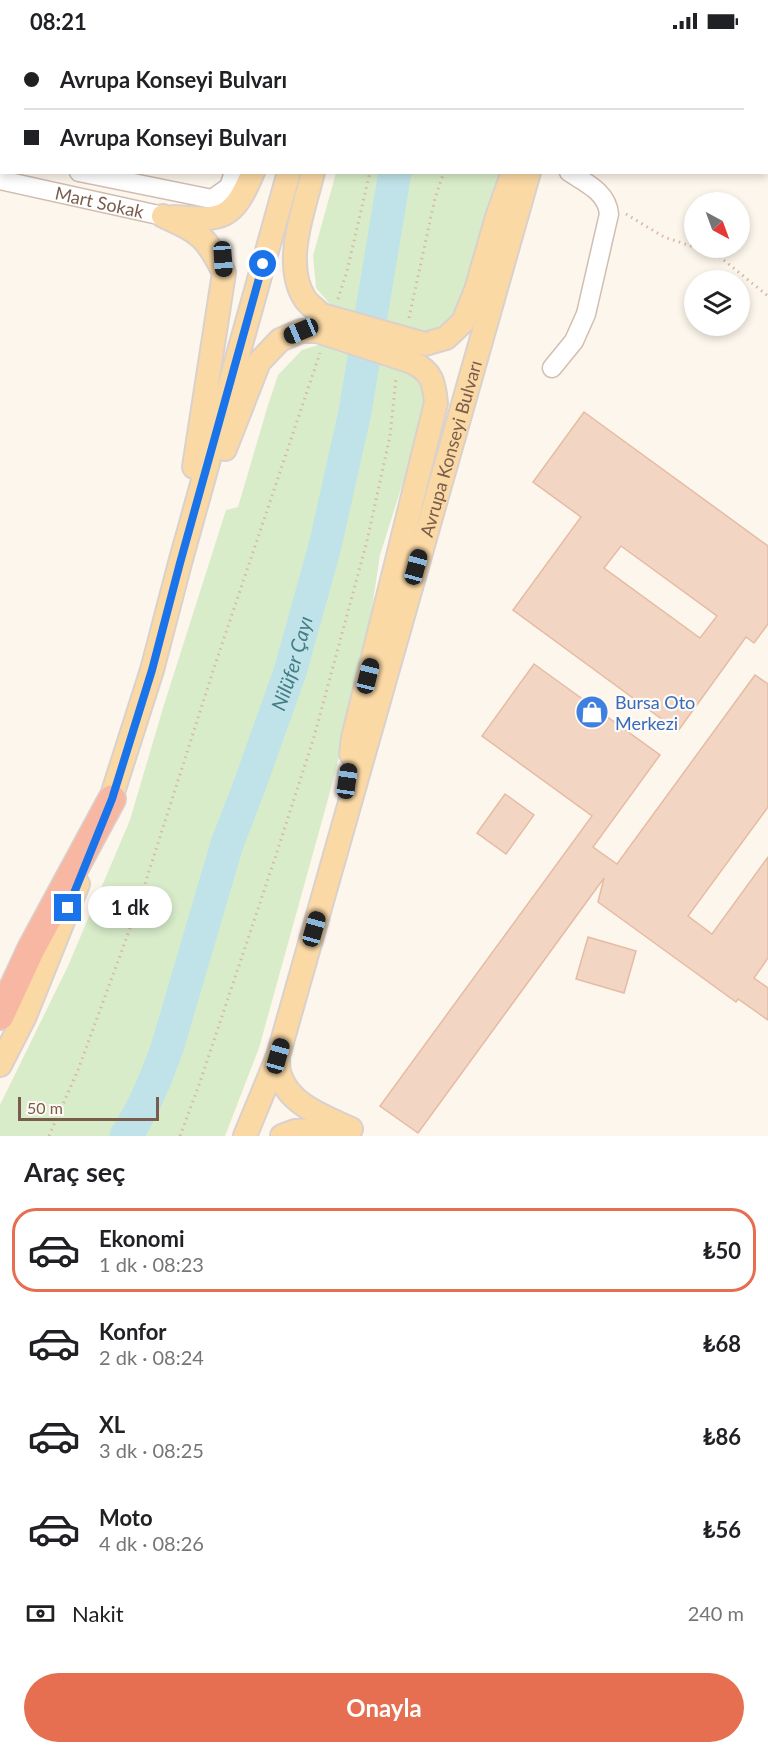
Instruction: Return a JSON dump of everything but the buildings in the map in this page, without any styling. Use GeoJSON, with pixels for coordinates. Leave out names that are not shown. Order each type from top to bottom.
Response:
{"type":"FeatureCollection","features":[{"type":"Feature","properties":{"kind":"highway"},"geometry":{"type":"LineString","coordinates":[[0,1016],[31,950],[112,799]]}},
{"type":"Feature","properties":{"kind":"main road"},"geometry":{"type":"LineString","coordinates":[[180,563],[224,273],[222,246],[225,228],[252,174]]}},
{"type":"Feature","properties":{"kind":"main road"},"geometry":{"type":"LineString","coordinates":[[0,1065],[25,1016],[112,799],[152,670],[288,174]]}},
{"type":"Feature","properties":{"kind":"main road"},"geometry":{"type":"LineString","coordinates":[[313,174],[294,250],[296,277],[305,299],[324,325],[411,359],[425,368],[434,384],[436,403],[353,738],[339,844]]}},
{"type":"Feature","properties":{"kind":"main road"},"geometry":{"type":"LineString","coordinates":[[411,359],[446,338],[463,322],[477,290],[497,217],[512,174]]}},
{"type":"Feature","properties":{"kind":"main road","name":"Avrupa Konseyi Bulvarı"},"geometry":{"type":"LineString","coordinates":[[245,1136],[278,1056],[528,174]]}},
{"type":"Feature","properties":{"kind":"main road"},"geometry":{"type":"LineString","coordinates":[[163,216],[203,219],[222,216],[237,205]]}},
{"type":"Feature","properties":{"kind":"main road"},"geometry":{"type":"LineString","coordinates":[[163,216],[191,229],[203,238],[213,250],[224,273]]}},
{"type":"Feature","properties":{"kind":"main road"},"geometry":{"type":"LineString","coordinates":[[180,563],[259,362],[280,340],[324,325]]}},
{"type":"Feature","properties":{"kind":"main road"},"geometry":{"type":"LineString","coordinates":[[278,1056],[280,1075],[291,1095],[315,1111],[358,1133]]}},
{"type":"Feature","properties":{"kind":"main road"},"geometry":{"type":"LineString","coordinates":[[282,1136],[295,1131],[358,1133]]}},
{"type":"Feature","properties":{"kind":"street","name":"Mart Sokak"},"geometry":{"type":"LineString","coordinates":[[99,174],[148,179],[212,199],[229,187],[233,174]]}},
{"type":"Feature","properties":{"kind":"street"},"geometry":{"type":"LineString","coordinates":[[552,368],[574,341],[586,314],[609,214],[607,203],[599,192],[572,174]]}},
{"type":"Feature","properties":{"kind":"street","name":"Mart Sokak"},"geometry":{"type":"LineString","coordinates":[[0,180],[163,216]]}},
{"type":"Feature","properties":{"kind":"path"},"geometry":{"type":"LineString","coordinates":[[49,1136],[78,1070],[136,912],[324,325],[347,271],[370,174]]}},
{"type":"Feature","properties":{"kind":"path"},"geometry":{"type":"LineString","coordinates":[[408,324],[435,198],[443,174]]}},
{"type":"Feature","properties":{"kind":"path"},"geometry":{"type":"LineString","coordinates":[[607,203],[664,237],[684,243]]}},
{"type":"Feature","properties":{"kind":"path"},"geometry":{"type":"LineString","coordinates":[[721,258],[768,296]]}},
{"type":"Feature","properties":{"kind":"path"},"geometry":{"type":"LineString","coordinates":[[180,1136],[314,737],[367,541],[390,436],[411,359]]}},
{"type":"Feature","properties":{"kind":"green space"},"geometry":{"type":"Polygon","coordinates":[[[336,174],[504,174],[458,312],[448,326],[436,331],[419,331],[332,306],[316,288],[313,256],[336,174]]]}},
{"type":"Feature","properties":{"kind":"green space"},"geometry":{"type":"Polygon","coordinates":[[[322,344],[401,363],[428,388],[417,438],[380,555],[365,654],[330,792],[259,1048],[225,1136],[0,1136],[0,1105],[68,966],[130,820],[226,510],[238,507],[278,375],[302,350],[322,344]]]}},
{"type":"Feature","properties":{"kind":"waterway","name":"Nilüfer Çayı"},"geometry":{"type":"LineString","coordinates":[[126,1136],[150,1092],[168,1045],[227,844],[290,672],[325,546],[355,412],[395,174]]}},
{"type":"Feature","properties":{"kind":"place","name":"Bursa Oto Merkezi"},"geometry":{"type":"Point","coordinates":[592,712]}},
{"type":"Feature","properties":{"kind":"route"},"geometry":{"type":"LineString","coordinates":[[68,908],[112,799],[152,670],[263,264]]}}]}
